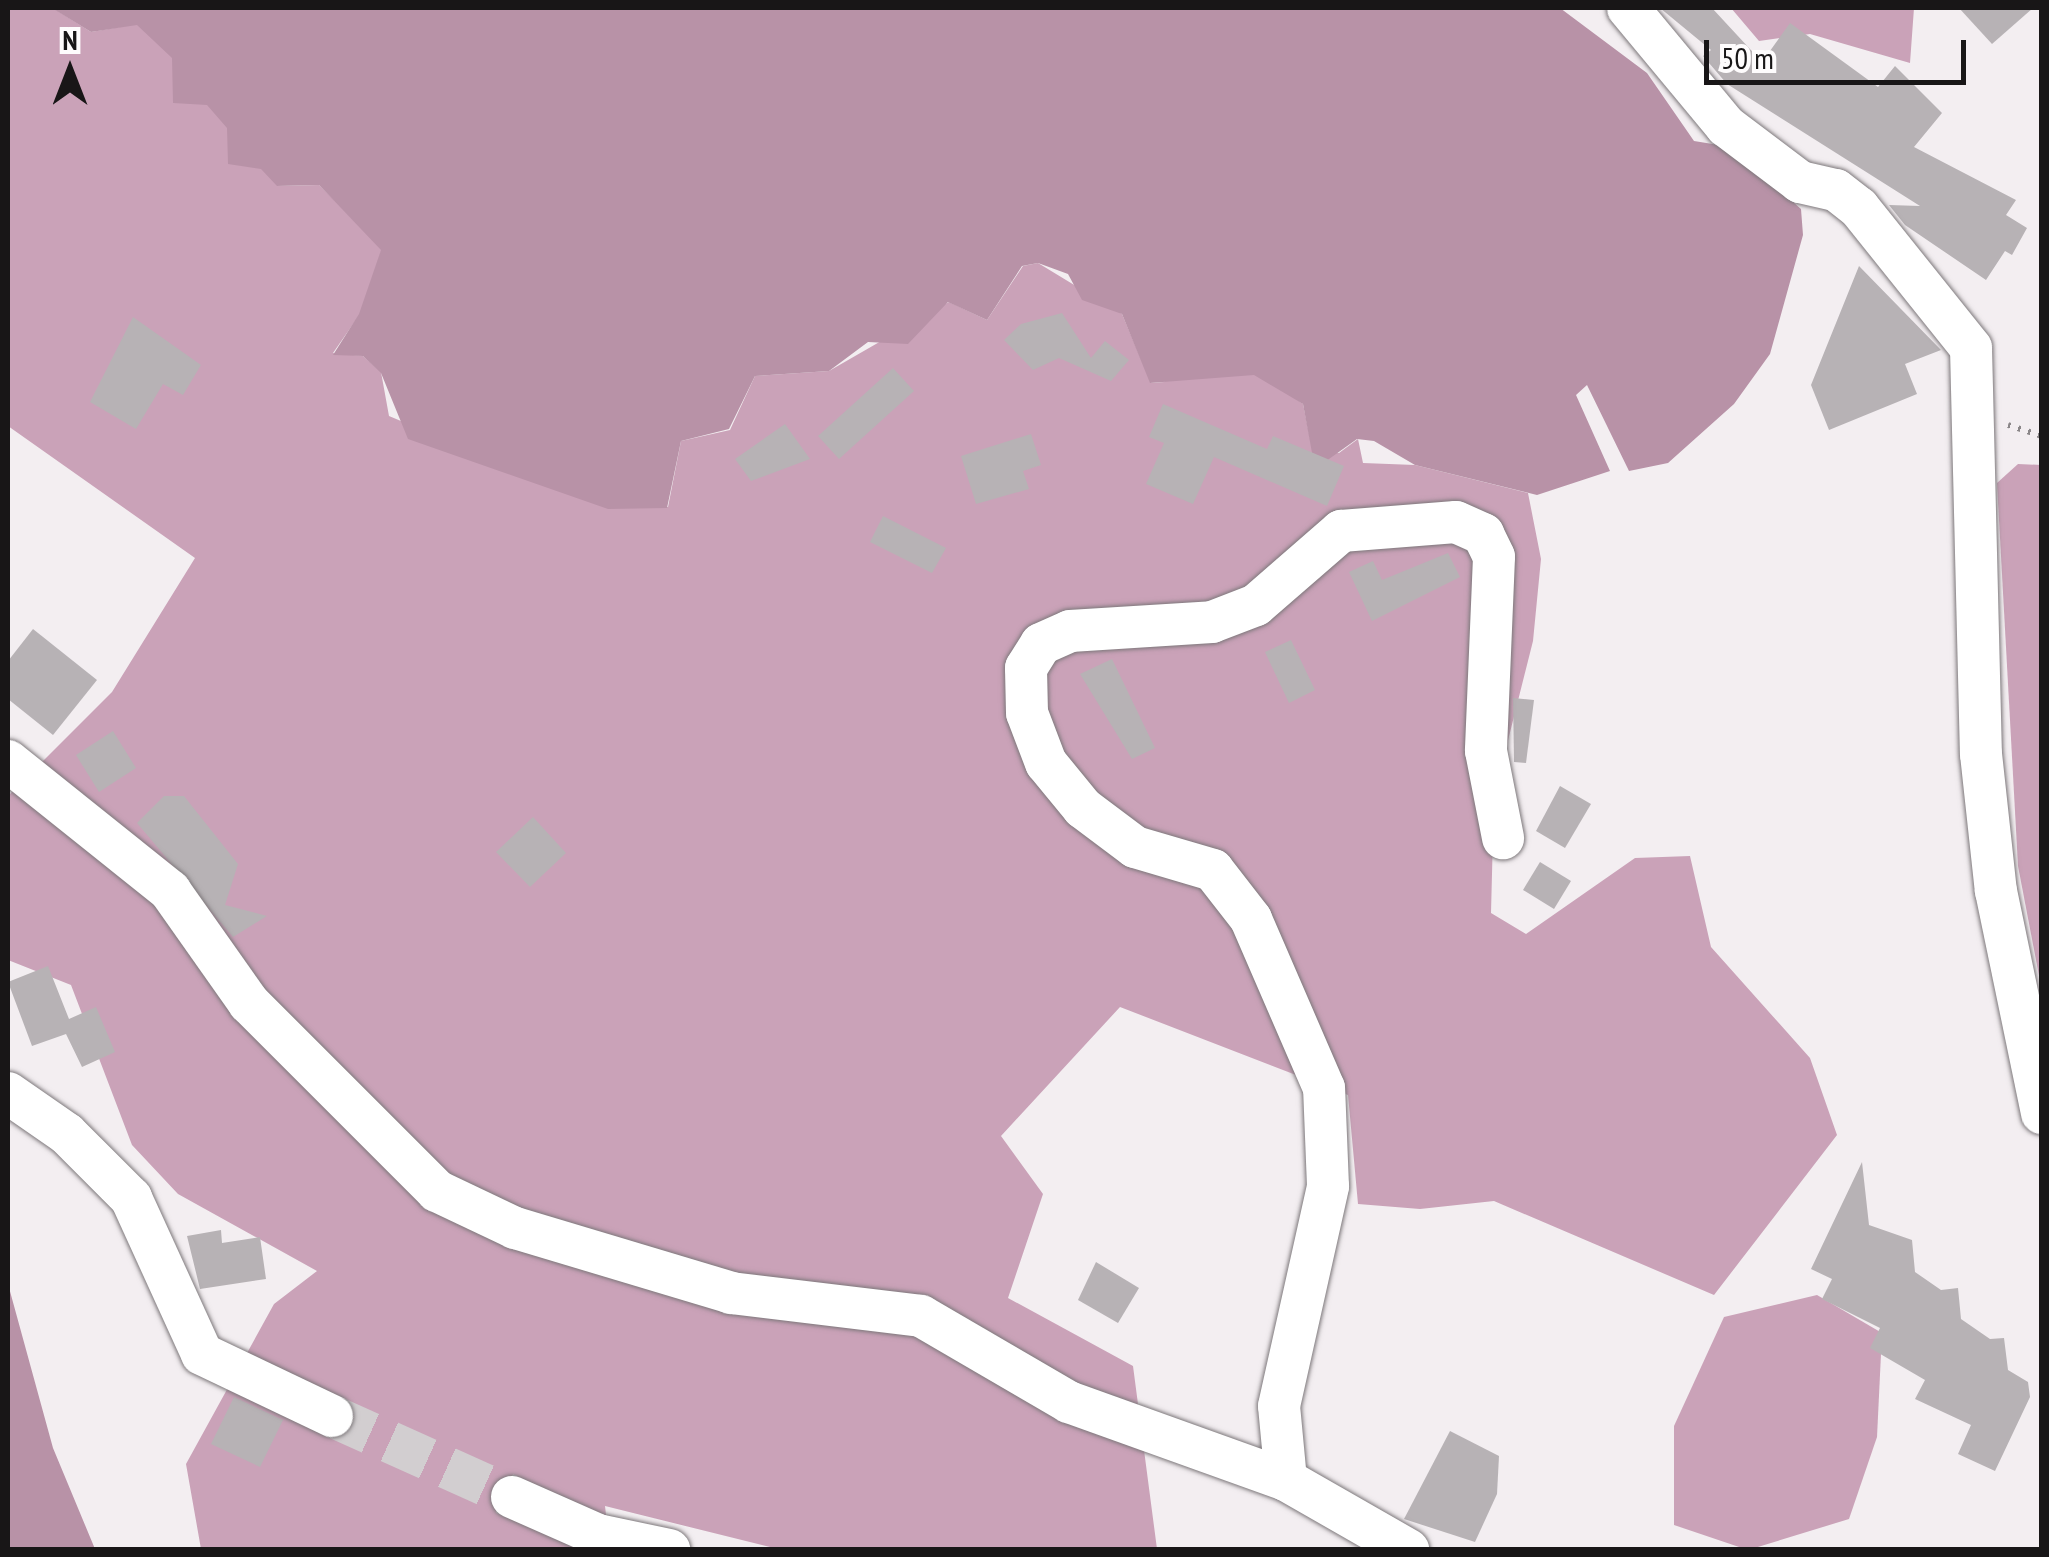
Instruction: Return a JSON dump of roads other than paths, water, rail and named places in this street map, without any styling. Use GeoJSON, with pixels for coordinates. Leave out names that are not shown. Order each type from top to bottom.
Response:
{"type":"FeatureCollection","features":[{"type":"Feature","properties":{"kind":"street"},"geometry":{"type":"LineString","coordinates":[[1628,8],[1726,126],[1800,182],[1836,190],[1860,208],[1972,348],[1982,754],[1996,891],[2042,1113]]}},
{"type":"Feature","properties":{"kind":"street"},"geometry":{"type":"LineString","coordinates":[[1286,1480],[1279,1406],[1328,1186],[1324,1088],[1251,919],[1214,870],[1136,847],[1083,808],[1046,762],[1027,713],[1026,668],[1041,644],[1070,631],[1212,622],[1256,605],[1341,531],[1456,522],[1483,534],[1494,558],[1486,752],[1504,838]]}},
{"type":"Feature","properties":{"kind":"street"},"geometry":{"type":"LineString","coordinates":[[8,760],[170,891],[249,1003],[437,1191],[515,1228],[731,1293],[921,1316],[1070,1402],[1286,1480],[1408,1550]]}},
{"type":"Feature","properties":{"kind":"street"},"geometry":{"type":"LineString","coordinates":[[8,1092],[68,1134],[131,1198],[202,1354],[332,1416]]}},
{"type":"Feature","properties":{"kind":"street"},"geometry":{"type":"LineString","coordinates":[[512,1497],[598,1535],[669,1550]]}},
{"type":"Feature","properties":{"kind":"tunnel"},"geometry":{"type":"LineString","coordinates":[[332,1416],[512,1497]]}}]}
